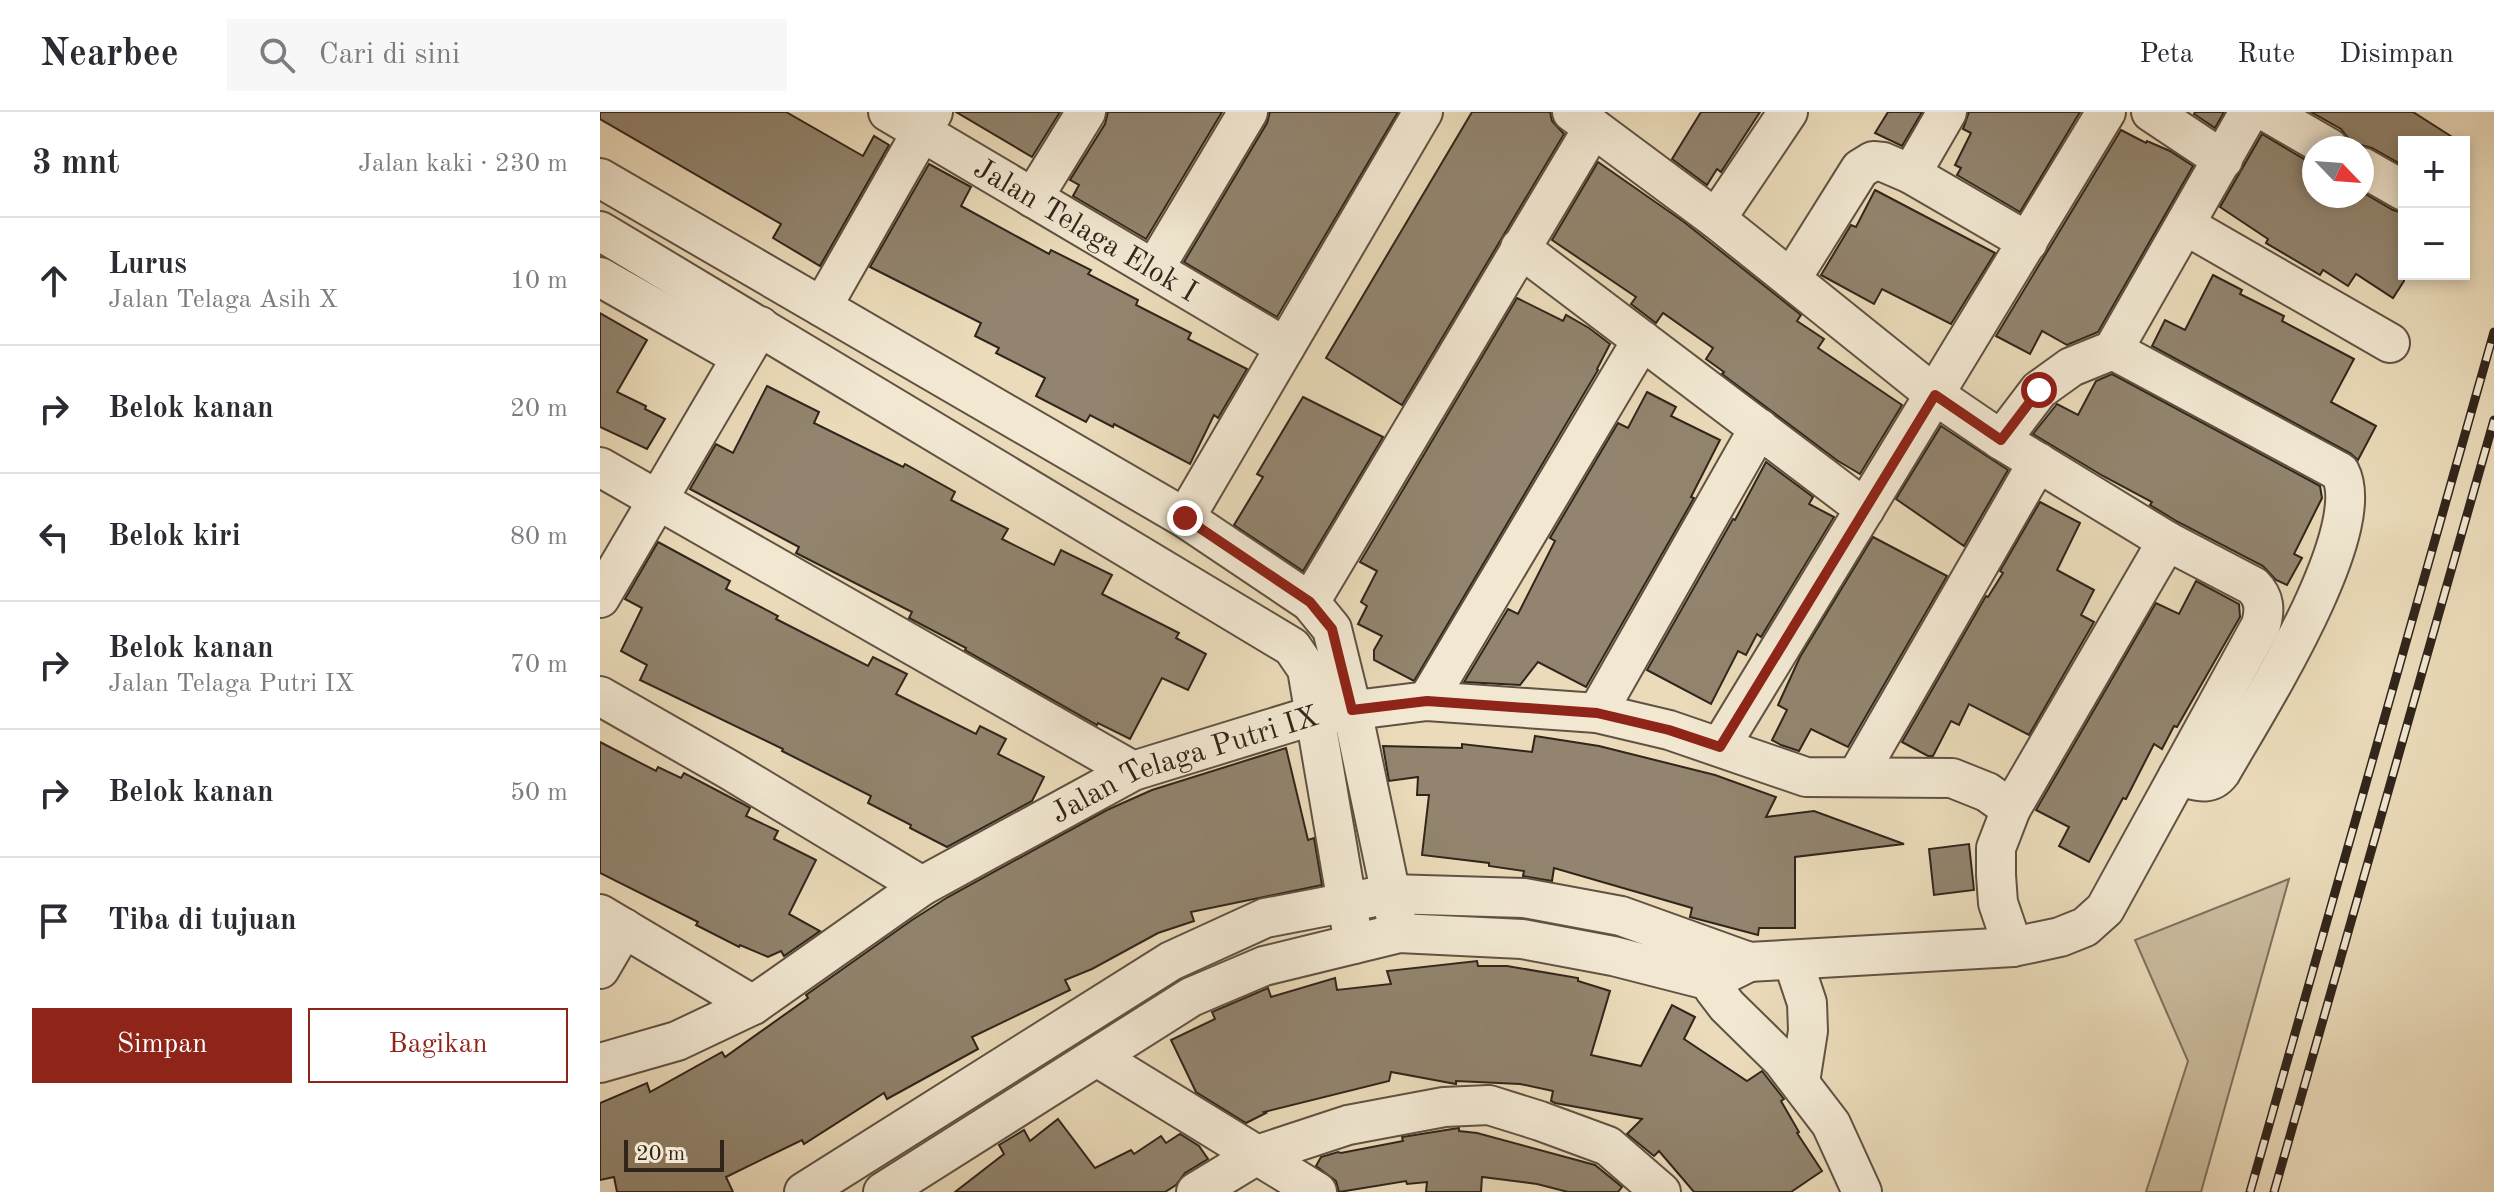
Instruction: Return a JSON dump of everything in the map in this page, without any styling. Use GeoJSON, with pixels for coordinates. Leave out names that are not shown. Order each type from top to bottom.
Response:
{"type":"FeatureCollection","features":[{"type":"Feature","properties":{"kind":"street","name":"Jalan Telaga Elok I"},"geometry":{"type":"LineString","coordinates":[[888,112],[927,122],[1033,198],[1285,347]]}},
{"type":"Feature","properties":{"kind":"street"},"geometry":{"type":"LineString","coordinates":[[1033,198],[1086,112]]}},
{"type":"Feature","properties":{"kind":"street"},"geometry":{"type":"LineString","coordinates":[[1154,269],[1248,112]]}},
{"type":"Feature","properties":{"kind":"street"},"geometry":{"type":"LineString","coordinates":[[1185,518],[1423,112]]}},
{"type":"Feature","properties":{"kind":"street"},"geometry":{"type":"LineString","coordinates":[[1716,219],[1788,112]]}},
{"type":"Feature","properties":{"kind":"street"},"geometry":{"type":"LineString","coordinates":[[1911,174],[1947,112]]}},
{"type":"Feature","properties":{"kind":"street"},"geometry":{"type":"LineString","coordinates":[[1720,747],[2106,112]]}},
{"type":"Feature","properties":{"kind":"street"},"geometry":{"type":"LineString","coordinates":[[2151,112],[2223,160]]}},
{"type":"Feature","properties":{"kind":"street"},"geometry":{"type":"LineString","coordinates":[[2001,440],[2039,390],[2071,367],[2113,350],[2249,112]]}},
{"type":"Feature","properties":{"kind":"street"},"geometry":{"type":"LineString","coordinates":[[2267,112],[2308,136]]}},
{"type":"Feature","properties":{"kind":"street"},"geometry":{"type":"LineString","coordinates":[[822,307],[927,122]]}},
{"type":"Feature","properties":{"kind":"street"},"geometry":{"type":"LineString","coordinates":[[883,1192],[1191,997],[1264,966],[1399,933],[1522,939],[1613,956],[1725,965],[2013,947],[2060,937],[2085,927],[2105,909],[2261,625],[2264,604],[2253,586],[2167,541],[2001,440],[1935,395],[1600,123],[1520,248],[1310,602]]}},
{"type":"Feature","properties":{"kind":"street"},"geometry":{"type":"LineString","coordinates":[[1791,279],[1860,169],[1873,161],[1911,174],[2028,242]]}},
{"type":"Feature","properties":{"kind":"street"},"geometry":{"type":"LineString","coordinates":[[2374,174],[2398,188]]}},
{"type":"Feature","properties":{"kind":"street"},"geometry":{"type":"LineString","coordinates":[[600,178],[1185,518],[1310,602],[1332,629],[1399,933]]}},
{"type":"Feature","properties":{"kind":"street"},"geometry":{"type":"LineString","coordinates":[[2185,225],[2390,343]]}},
{"type":"Feature","properties":{"kind":"street"},"geometry":{"type":"LineString","coordinates":[[600,231],[751,342]]}},
{"type":"Feature","properties":{"kind":"street"},"geometry":{"type":"LineString","coordinates":[[1520,248],[1865,509]]}},
{"type":"Feature","properties":{"kind":"street"},"geometry":{"type":"LineString","coordinates":[[600,277],[751,342],[1292,647],[1307,669],[1354,944]]}},
{"type":"Feature","properties":{"kind":"street"},"geometry":{"type":"LineString","coordinates":[[1427,701],[1642,340]]}},
{"type":"Feature","properties":{"kind":"street"},"geometry":{"type":"LineString","coordinates":[[600,598],[751,342]]}},
{"type":"Feature","properties":{"kind":"street"},"geometry":{"type":"LineString","coordinates":[[2113,350],[2340,472],[2346,488],[2346,512],[2318,597],[2221,772],[2207,783],[2178,776]]}},
{"type":"Feature","properties":{"kind":"street"},"geometry":{"type":"LineString","coordinates":[[1597,713],[1759,428]]}},
{"type":"Feature","properties":{"kind":"street"},"geometry":{"type":"LineString","coordinates":[[1857,776],[2038,462]]}},
{"type":"Feature","properties":{"kind":"street"},"geometry":{"type":"LineString","coordinates":[[600,467],[1133,771]]}},
{"type":"Feature","properties":{"kind":"street"},"geometry":{"type":"LineString","coordinates":[[2013,947],[1998,903],[1996,848],[2011,809],[2167,541]]}},
{"type":"Feature","properties":{"kind":"street"},"geometry":{"type":"LineString","coordinates":[[600,696],[922,886]]}},
{"type":"Feature","properties":{"kind":"street","name":"Jalan Telaga Putri IX"},"geometry":{"type":"LineString","coordinates":[[600,1063],[677,1041],[753,1005],[922,886],[1133,771],[1315,715],[1427,701],[1597,713],[1669,730],[1806,777],[1952,778],[1987,792],[2011,809]]}},
{"type":"Feature","properties":{"kind":"street"},"geometry":{"type":"LineString","coordinates":[[804,1192],[1171,961],[1265,918],[1390,894],[1524,898],[1621,916],[1725,965]]}},
{"type":"Feature","properties":{"kind":"street"},"geometry":{"type":"LineString","coordinates":[[600,969],[612,921],[753,1005]]}},
{"type":"Feature","properties":{"kind":"street"},"geometry":{"type":"LineString","coordinates":[[1793,961],[1807,1003],[1808,1031],[1800,1082]]}},
{"type":"Feature","properties":{"kind":"street"},"geometry":{"type":"LineString","coordinates":[[1725,965],[1714,989],[1782,1060],[1831,1124],[1862,1192]]}},
{"type":"Feature","properties":{"kind":"street"},"geometry":{"type":"LineString","coordinates":[[1097,1057],[1317,1192]]}},
{"type":"Feature","properties":{"kind":"street"},"geometry":{"type":"LineString","coordinates":[[1196,1192],[1257,1155],[1348,1125],[1444,1107],[1489,1105],[1608,1146],[1661,1192]]}},
{"type":"Feature","properties":{"kind":"shaded area"},"geometry":{"type":"Polygon","coordinates":[[[2289,879],[2201,1192],[2146,1192],[2188,1061],[2135,940],[2289,879]]]}},
{"type":"Feature","properties":{"kind":"building"},"geometry":{"type":"Polygon","coordinates":[[[600,112],[786,112],[863,156],[874,136],[889,145],[820,266],[773,238],[781,224],[600,119],[600,112]]]}},
{"type":"Feature","properties":{"kind":"building"},"geometry":{"type":"Polygon","coordinates":[[[956,112],[1060,112],[1032,157],[956,112]]]}},
{"type":"Feature","properties":{"kind":"building"},"geometry":{"type":"Polygon","coordinates":[[[1108,112],[1222,112],[1146,239],[1073,196],[1079,185],[1070,180],[1105,124],[1108,112]]]}},
{"type":"Feature","properties":{"kind":"building"},"geometry":{"type":"Polygon","coordinates":[[[1270,112],[1398,112],[1277,317],[1184,262],[1267,123],[1270,112]]]}},
{"type":"Feature","properties":{"kind":"building"},"geometry":{"type":"Polygon","coordinates":[[[1472,112],[1550,112],[1552,121],[1564,134],[1402,405],[1326,358],[1472,112]]]}},
{"type":"Feature","properties":{"kind":"building"},"geometry":{"type":"Polygon","coordinates":[[[1701,112],[1760,112],[1721,172],[1717,169],[1707,185],[1672,159],[1701,112]]]}},
{"type":"Feature","properties":{"kind":"building"},"geometry":{"type":"Polygon","coordinates":[[[1888,112],[1922,112],[1902,146],[1875,133],[1888,112]]]}},
{"type":"Feature","properties":{"kind":"building"},"geometry":{"type":"Polygon","coordinates":[[[1969,112],[2080,112],[2020,212],[1957,175],[1961,168],[1955,165],[1971,133],[1963,129],[1969,112]]]}},
{"type":"Feature","properties":{"kind":"building"},"geometry":{"type":"Polygon","coordinates":[[[2195,112],[2224,112],[2215,128],[2195,112]]]}},
{"type":"Feature","properties":{"kind":"building"},"geometry":{"type":"Polygon","coordinates":[[[2311,112],[2413,112],[2451,136],[2398,136],[2398,163],[2374,149],[2374,136],[2346,136],[2341,129],[2311,112]]]}},
{"type":"Feature","properties":{"kind":"building"},"geometry":{"type":"Polygon","coordinates":[[[2121,130],[2170,151],[2193,166],[2098,332],[2067,345],[2042,331],[2030,354],[1996,336],[2121,130]]]}},
{"type":"Feature","properties":{"kind":"building"},"geometry":{"type":"Polygon","coordinates":[[[2262,134],[2302,158],[2302,208],[2374,208],[2374,199],[2398,211],[2398,280],[2404,281],[2393,298],[2356,274],[2348,286],[2323,270],[2320,275],[2266,243],[2268,239],[2220,207],[2262,134]]]}},
{"type":"Feature","properties":{"kind":"building"},"geometry":{"type":"Polygon","coordinates":[[[1598,162],[1684,222],[1801,315],[1797,321],[1824,339],[1818,348],[1902,405],[1860,474],[1722,374],[1724,372],[1706,359],[1713,348],[1663,313],[1656,323],[1631,304],[1636,297],[1552,240],[1598,162]]]}},
{"type":"Feature","properties":{"kind":"building"},"geometry":{"type":"Polygon","coordinates":[[[929,164],[971,187],[961,206],[1049,254],[1051,250],[1091,270],[1088,274],[1138,300],[1136,305],[1191,333],[1188,339],[1247,369],[1218,418],[1214,415],[1190,464],[1114,424],[1113,427],[1090,415],[1086,422],[1036,396],[1045,378],[996,353],[999,348],[975,336],[981,323],[870,267],[929,164]]]}},
{"type":"Feature","properties":{"kind":"building"},"geometry":{"type":"Polygon","coordinates":[[[1875,190],[1995,253],[1951,324],[1882,289],[1874,304],[1821,275],[1851,225],[1856,227],[1875,190]]]}},
{"type":"Feature","properties":{"kind":"building"},"geometry":{"type":"Polygon","coordinates":[[[2213,275],[2242,290],[2240,294],[2284,316],[2282,321],[2354,359],[2331,402],[2376,426],[2358,460],[2152,346],[2165,320],[2185,330],[2213,275]]]}},
{"type":"Feature","properties":{"kind":"building"},"geometry":{"type":"Polygon","coordinates":[[[1517,298],[1563,321],[1566,315],[1610,344],[1598,370],[1414,681],[1374,660],[1374,650],[1382,636],[1358,624],[1367,606],[1361,602],[1377,571],[1360,562],[1517,298]]]}},
{"type":"Feature","properties":{"kind":"building"},"geometry":{"type":"Polygon","coordinates":[[[600,313],[647,340],[617,392],[665,419],[647,449],[600,427],[600,313]]]}},
{"type":"Feature","properties":{"kind":"building"},"geometry":{"type":"Polygon","coordinates":[[[2112,374],[2320,486],[2322,498],[2294,554],[2302,558],[2287,585],[2276,580],[2263,566],[2178,522],[2150,505],[2152,502],[2033,434],[2057,404],[2078,415],[2096,381],[2112,374]]]}},
{"type":"Feature","properties":{"kind":"building"},"geometry":{"type":"Polygon","coordinates":[[[767,386],[819,412],[814,423],[903,467],[905,464],[955,492],[951,500],[1008,529],[1002,539],[1054,565],[1061,550],[1112,575],[1102,594],[1179,633],[1176,638],[1206,654],[1188,690],[1162,678],[1130,739],[1097,725],[965,650],[909,618],[912,612],[796,553],[799,547],[690,489],[716,444],[733,453],[767,386]]]}},
{"type":"Feature","properties":{"kind":"building"},"geometry":{"type":"Polygon","coordinates":[[[1647,392],[1676,407],[1671,416],[1720,440],[1691,497],[1694,498],[1586,687],[1538,662],[1520,685],[1464,682],[1508,609],[1518,614],[1555,541],[1550,538],[1618,423],[1628,428],[1647,392]]]}},
{"type":"Feature","properties":{"kind":"building"},"geometry":{"type":"Polygon","coordinates":[[[1303,397],[1383,437],[1303,571],[1234,525],[1263,477],[1257,474],[1303,397]]]}},
{"type":"Feature","properties":{"kind":"building"},"geometry":{"type":"Polygon","coordinates":[[[1941,426],[2008,470],[1964,546],[1896,499],[1941,426]]]}},
{"type":"Feature","properties":{"kind":"building"},"geometry":{"type":"Polygon","coordinates":[[[1766,462],[1813,497],[1809,504],[1834,517],[1761,637],[1757,634],[1746,655],[1738,651],[1711,704],[1647,670],[1766,462]]]}},
{"type":"Feature","properties":{"kind":"building"},"geometry":{"type":"Polygon","coordinates":[[[2040,502],[2080,523],[2057,570],[2094,590],[2081,615],[2094,622],[2029,735],[1969,704],[1959,725],[1951,721],[1933,756],[1928,756],[1902,742],[1986,596],[2003,573],[2000,571],[2040,502]]]}},
{"type":"Feature","properties":{"kind":"building"},"geometry":{"type":"Polygon","coordinates":[[[1873,537],[1947,576],[1848,747],[1811,729],[1799,751],[1781,745],[1772,740],[1787,710],[1778,705],[1800,657],[1873,537]]]}},
{"type":"Feature","properties":{"kind":"building"},"geometry":{"type":"Polygon","coordinates":[[[658,542],[730,581],[726,589],[778,616],[776,619],[868,666],[873,657],[907,674],[896,694],[976,734],[980,726],[1006,739],[998,754],[1044,777],[1032,801],[947,847],[868,803],[871,796],[783,749],[640,680],[647,665],[621,651],[642,608],[625,599],[658,542]]]}},
{"type":"Feature","properties":{"kind":"building"},"geometry":{"type":"Polygon","coordinates":[[[2196,581],[2239,604],[2240,617],[2177,727],[2174,726],[2162,749],[2154,744],[2089,862],[2059,846],[2069,827],[2036,810],[2156,603],[2179,614],[2196,581]]]}},
{"type":"Feature","properties":{"kind":"building"},"geometry":{"type":"Polygon","coordinates":[[[1535,736],[1599,746],[1715,775],[1776,797],[1766,817],[1814,811],[1904,844],[1795,857],[1795,928],[1759,928],[1758,935],[1690,917],[1692,908],[1554,868],[1552,881],[1523,876],[1524,871],[1489,866],[1489,863],[1422,855],[1429,795],[1417,795],[1418,777],[1389,781],[1383,746],[1462,748],[1462,744],[1532,752],[1535,736]]]}},
{"type":"Feature","properties":{"kind":"building"},"geometry":{"type":"Polygon","coordinates":[[[600,742],[656,771],[658,767],[681,778],[684,773],[741,803],[750,808],[746,816],[778,831],[774,839],[816,860],[789,914],[820,931],[784,956],[781,951],[768,957],[739,947],[696,925],[698,922],[600,873],[600,742]]]}},
{"type":"Feature","properties":{"kind":"building"},"geometry":{"type":"Polygon","coordinates":[[[1286,748],[1308,840],[1314,838],[1322,885],[1191,912],[1194,921],[1158,933],[1065,980],[1070,990],[972,1037],[978,1049],[887,1099],[884,1093],[804,1144],[802,1140],[726,1177],[733,1192],[617,1192],[614,1177],[600,1180],[600,1103],[647,1083],[650,1092],[722,1052],[725,1057],[912,920],[1107,810],[1152,790],[1286,748]]]}},
{"type":"Feature","properties":{"kind":"building"},"geometry":{"type":"Polygon","coordinates":[[[1969,844],[1974,890],[1934,895],[1929,849],[1969,844]]]}},
{"type":"Feature","properties":{"kind":"building"},"geometry":{"type":"Polygon","coordinates":[[[1477,961],[1478,966],[1507,966],[1578,978],[1578,981],[1610,991],[1591,1055],[1641,1066],[1672,1005],[1695,1017],[1684,1039],[1747,1081],[1762,1071],[1784,1099],[1781,1101],[1797,1133],[1822,1171],[1791,1192],[1694,1192],[1659,1151],[1654,1156],[1627,1134],[1642,1119],[1555,1103],[1551,1101],[1553,1091],[1520,1084],[1456,1081],[1456,1084],[1391,1072],[1389,1081],[1264,1112],[1246,1123],[1196,1092],[1171,1040],[1215,1019],[1212,1012],[1268,988],[1271,997],[1335,978],[1337,990],[1391,984],[1387,971],[1477,961]]]}},
{"type":"Feature","properties":{"kind":"building"},"geometry":{"type":"Polygon","coordinates":[[[1058,1119],[1095,1168],[1131,1150],[1134,1154],[1161,1136],[1166,1143],[1180,1134],[1199,1146],[1208,1159],[1185,1173],[1176,1185],[1165,1192],[955,1192],[1004,1154],[999,1145],[1024,1130],[1030,1141],[1058,1119]]]}},
{"type":"Feature","properties":{"kind":"building"},"geometry":{"type":"Polygon","coordinates":[[[1459,1128],[1459,1131],[1477,1133],[1595,1165],[1622,1187],[1618,1192],[1568,1192],[1537,1184],[1482,1177],[1481,1192],[1426,1192],[1427,1182],[1407,1184],[1406,1181],[1339,1192],[1336,1181],[1316,1166],[1321,1157],[1338,1152],[1459,1128]]]}},
{"type":"Feature","properties":{"kind":"railway"},"geometry":{"type":"LineString","coordinates":[[2250,1192],[2494,332]]}},
{"type":"Feature","properties":{"kind":"railway"},"geometry":{"type":"LineString","coordinates":[[2274,1192],[2494,420]]}},
{"type":"Feature","properties":{"kind":"route"},"geometry":{"type":"LineString","coordinates":[[1185,518],[1310,602],[1332,629],[1352,710],[1427,701],[1597,713],[1669,730],[1720,747],[1935,395],[2001,440],[2039,390]]}}]}
